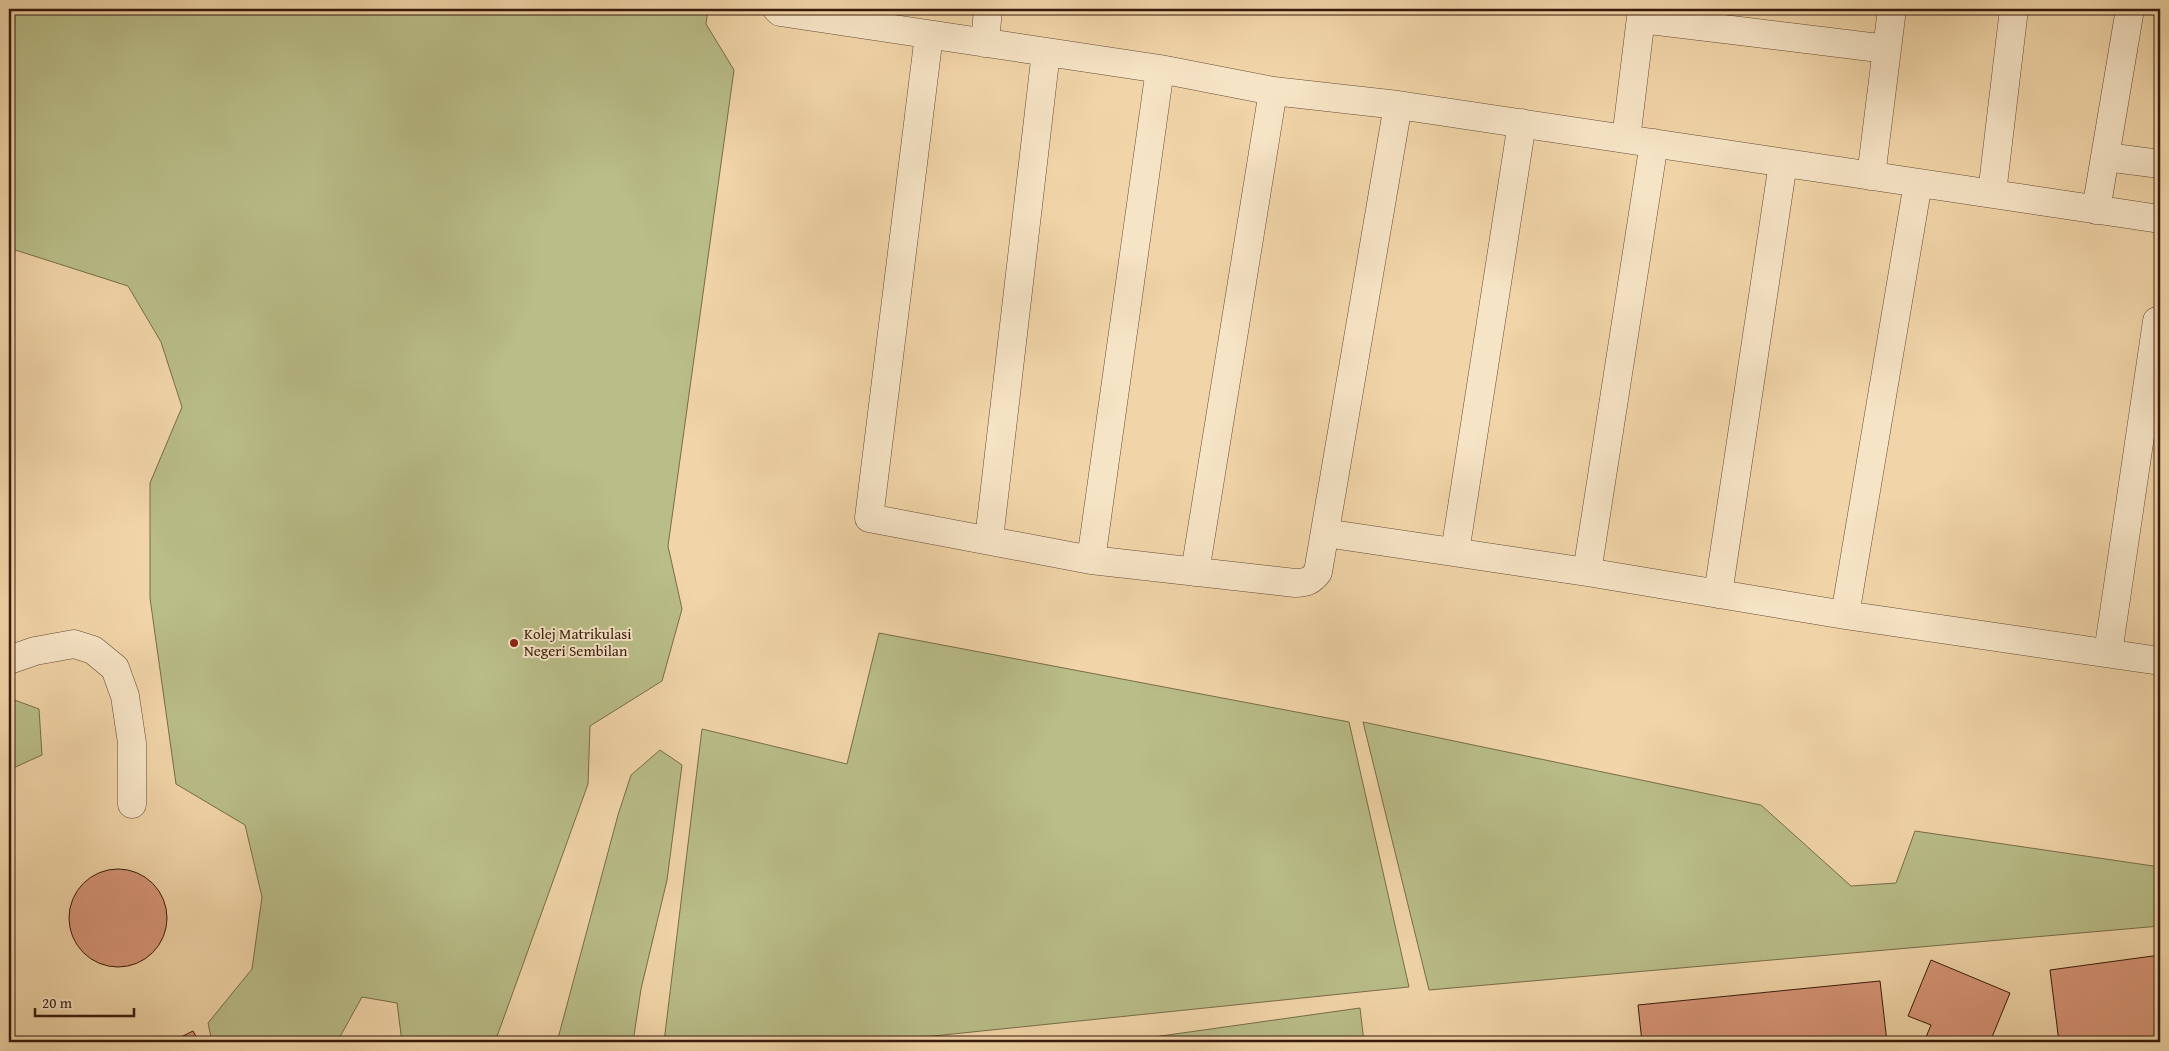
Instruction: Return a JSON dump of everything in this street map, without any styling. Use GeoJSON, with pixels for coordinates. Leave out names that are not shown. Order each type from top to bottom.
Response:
{"type":"FeatureCollection","features":[{"type":"Feature","properties":{"kind":"street"},"geometry":{"type":"LineString","coordinates":[[777,9],[780,12],[868,17],[929,35],[1160,69],[1273,91],[1398,105],[2160,219]]}},
{"type":"Feature","properties":{"kind":"street"},"geometry":{"type":"LineString","coordinates":[[985,43],[988,9]]}},
{"type":"Feature","properties":{"kind":"street"},"geometry":{"type":"LineString","coordinates":[[1871,176],[1892,9]]}},
{"type":"Feature","properties":{"kind":"street"},"geometry":{"type":"LineString","coordinates":[[1992,193],[2014,9]]}},
{"type":"Feature","properties":{"kind":"street"},"geometry":{"type":"LineString","coordinates":[[2096,210],[2130,9]]}},
{"type":"Feature","properties":{"kind":"street"},"geometry":{"type":"LineString","coordinates":[[1626,139],[1642,14],[1887,49]]}},
{"type":"Feature","properties":{"kind":"street"},"geometry":{"type":"LineString","coordinates":[[929,35],[869,518],[989,539],[1091,560],[1304,583],[1312,580],[1318,572],[1398,105]]}},
{"type":"Feature","properties":{"kind":"street"},"geometry":{"type":"LineString","coordinates":[[989,539],[1046,52]]}},
{"type":"Feature","properties":{"kind":"street"},"geometry":{"type":"LineString","coordinates":[[1091,560],[1160,69]]}},
{"type":"Feature","properties":{"kind":"street"},"geometry":{"type":"LineString","coordinates":[[1195,572],[1273,91]]}},
{"type":"Feature","properties":{"kind":"street"},"geometry":{"type":"LineString","coordinates":[[1455,552],[1522,124]]}},
{"type":"Feature","properties":{"kind":"street"},"geometry":{"type":"LineString","coordinates":[[1587,572],[1654,143]]}},
{"type":"Feature","properties":{"kind":"street"},"geometry":{"type":"LineString","coordinates":[[2106,157],[2160,164]]}},
{"type":"Feature","properties":{"kind":"street"},"geometry":{"type":"LineString","coordinates":[[1718,594],[1783,163]]}},
{"type":"Feature","properties":{"kind":"street"},"geometry":{"type":"LineString","coordinates":[[1845,616],[1918,183]]}},
{"type":"Feature","properties":{"kind":"street"},"geometry":{"type":"LineString","coordinates":[[2108,653],[2157,321]]}},
{"type":"Feature","properties":{"kind":"street"},"geometry":{"type":"LineString","coordinates":[[1325,533],[1587,572],[1845,616],[2160,661]]}},
{"type":"Feature","properties":{"kind":"street"},"geometry":{"type":"LineString","coordinates":[[9,660],[35,651],[74,644],[93,650],[115,668],[125,696],[132,743],[132,804]]}},
{"type":"Feature","properties":{"kind":"green space"},"geometry":{"type":"Polygon","coordinates":[[[9,9],[708,9],[706,24],[734,70],[668,546],[682,609],[662,681],[590,726],[588,784],[495,1042],[402,1042],[397,1003],[362,997],[337,1042],[212,1042],[208,1023],[252,969],[262,897],[245,825],[176,784],[150,598],[150,483],[182,407],[161,342],[128,286],[9,248],[9,9]]]}},
{"type":"Feature","properties":{"kind":"green space"},"geometry":{"type":"Polygon","coordinates":[[[879,633],[1349,722],[1409,987],[875,1042],[664,1042],[702,729],[847,764],[879,633]]]}},
{"type":"Feature","properties":{"kind":"green space"},"geometry":{"type":"Polygon","coordinates":[[[9,698],[39,709],[42,755],[9,770],[9,698]]]}},
{"type":"Feature","properties":{"kind":"green space"},"geometry":{"type":"Polygon","coordinates":[[[1363,722],[1761,805],[1851,886],[1896,883],[1915,831],[2160,867],[2160,926],[1429,990],[1363,722]]]}},
{"type":"Feature","properties":{"kind":"green space"},"geometry":{"type":"Polygon","coordinates":[[[660,750],[682,765],[667,880],[641,989],[633,1042],[557,1042],[618,815],[631,775],[660,750]]]}},
{"type":"Feature","properties":{"kind":"green space"},"geometry":{"type":"Polygon","coordinates":[[[1360,1008],[1364,1042],[1118,1042],[1360,1008]]]}},
{"type":"Feature","properties":{"kind":"building"},"geometry":{"type":"Polygon","coordinates":[[[118,869],[137,873],[153,883],[163,899],[167,918],[163,937],[153,953],[137,963],[118,967],[99,963],[83,953],[73,937],[69,918],[73,899],[83,883],[99,873],[118,869]]]}},
{"type":"Feature","properties":{"kind":"building"},"geometry":{"type":"Polygon","coordinates":[[[2160,955],[2160,1037],[2122,1042],[2059,1042],[2050,970],[2160,955]]]}},
{"type":"Feature","properties":{"kind":"building"},"geometry":{"type":"Polygon","coordinates":[[[1931,960],[2010,993],[1990,1042],[1924,1042],[1931,1025],[1908,1016],[1931,960]]]}},
{"type":"Feature","properties":{"kind":"building"},"geometry":{"type":"Polygon","coordinates":[[[1880,981],[1887,1042],[1642,1042],[1638,1005],[1880,981]]]}},
{"type":"Feature","properties":{"kind":"building"},"geometry":{"type":"Polygon","coordinates":[[[193,1031],[199,1042],[171,1042],[193,1031]]]}},
{"type":"Feature","properties":{"kind":"place","name":"Kolej Matrikulasi Negeri Sembilan"},"geometry":{"type":"Point","coordinates":[514,643]}}]}
